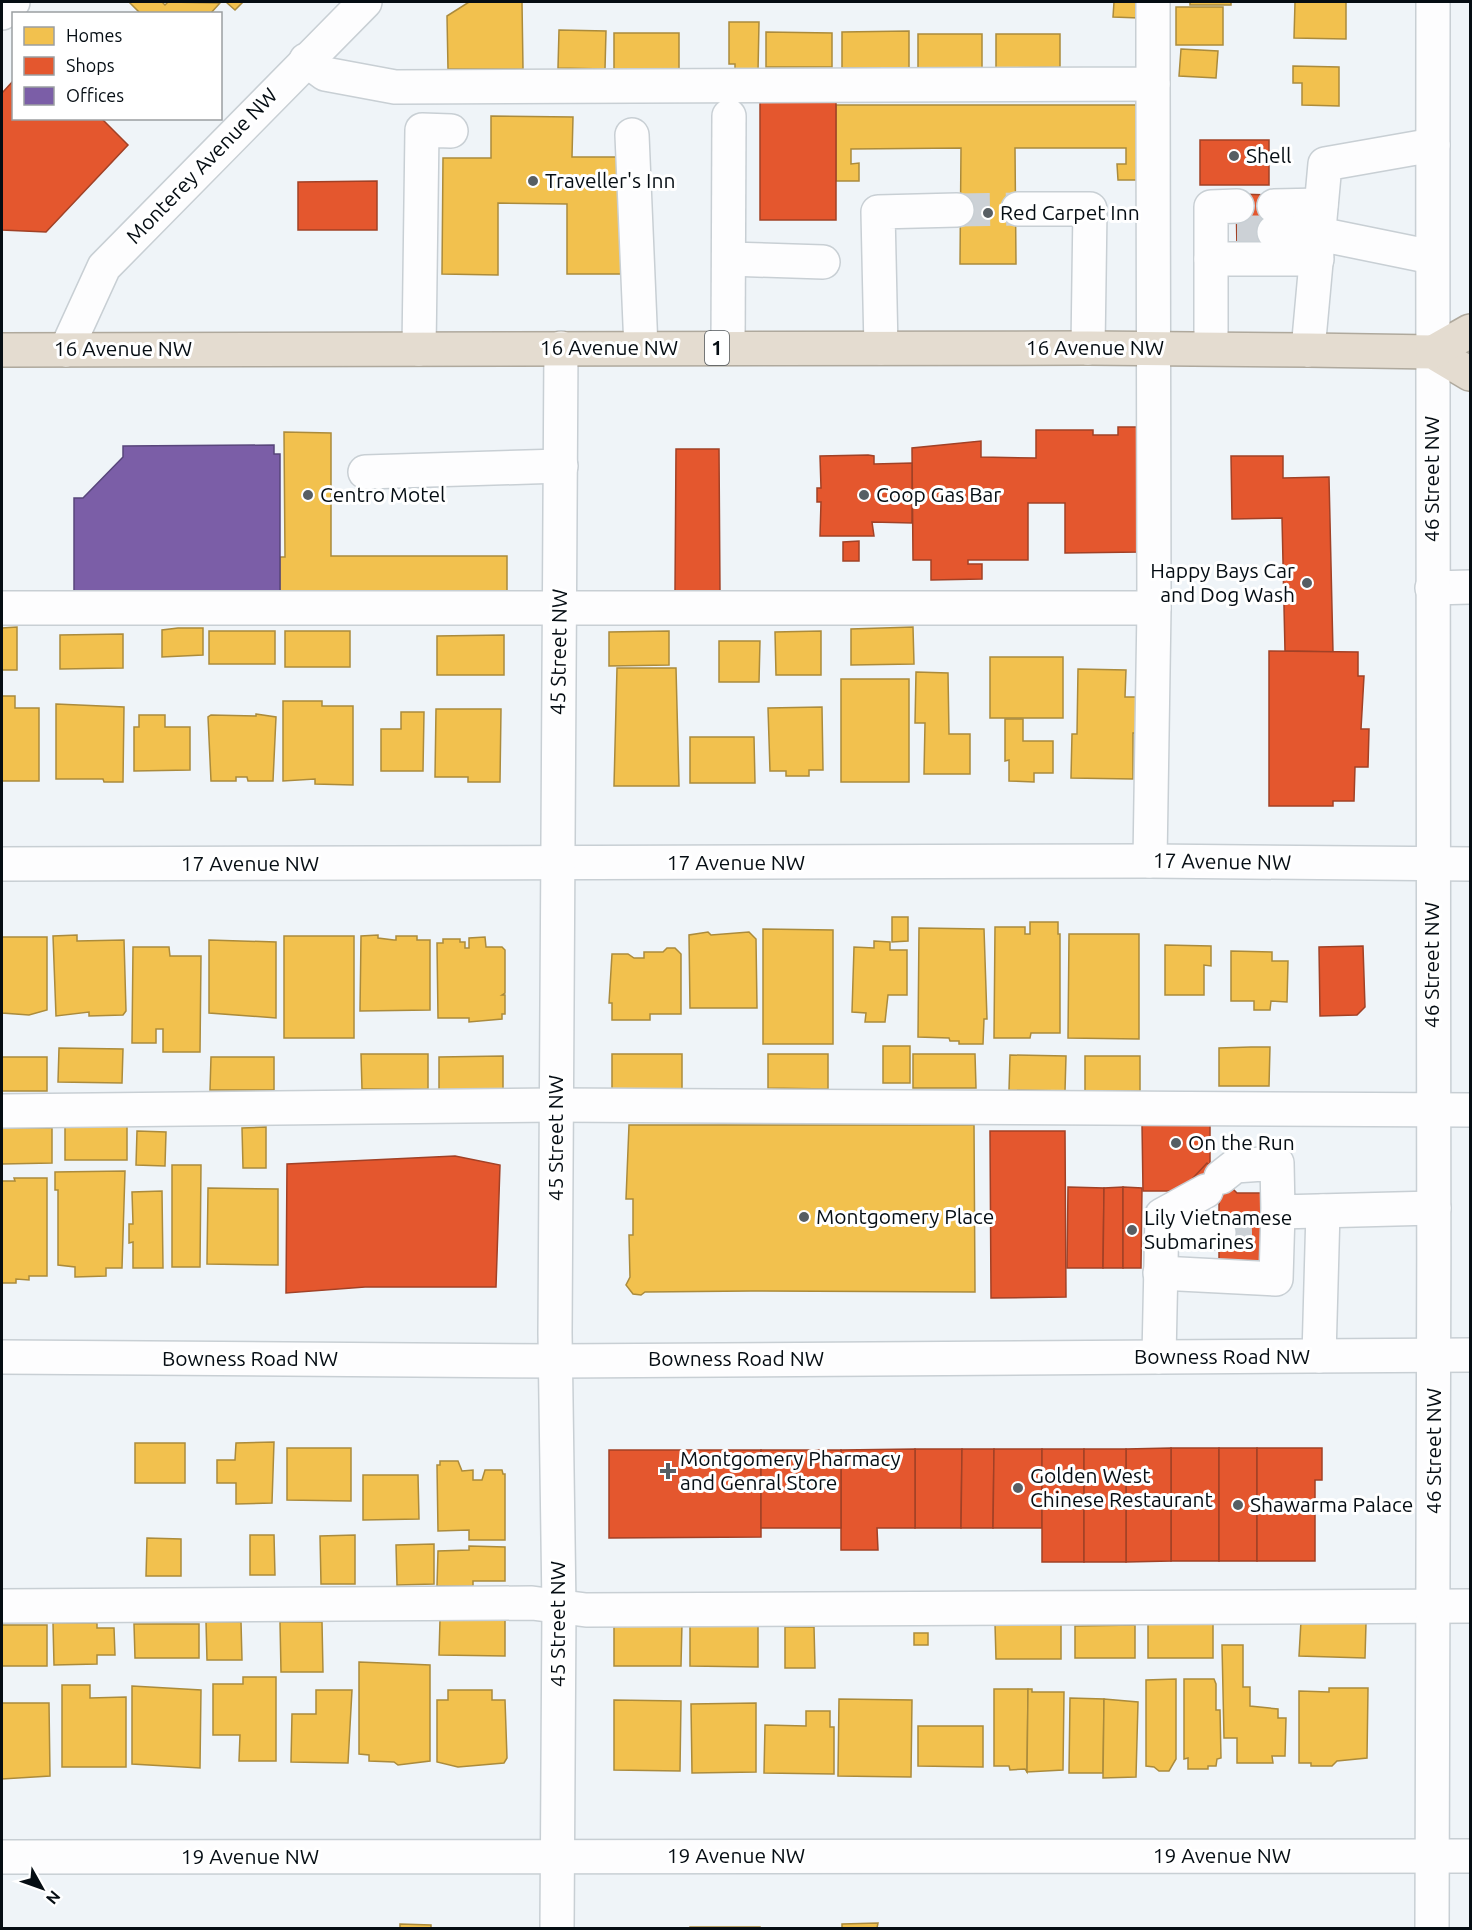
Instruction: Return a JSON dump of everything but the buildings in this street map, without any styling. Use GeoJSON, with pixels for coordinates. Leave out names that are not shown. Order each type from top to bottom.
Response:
{"type":"FeatureCollection","features":[{"type":"Feature","properties":{"kind":"highway","name":"16 Avenue NW"},"geometry":{"type":"LineString","coordinates":[[1432,352],[1470,331]]}},
{"type":"Feature","properties":{"kind":"highway","name":"16 Avenue NW"},"geometry":{"type":"LineString","coordinates":[[2,350],[1211,348],[1432,352],[1470,374]]}},
{"type":"Feature","properties":{"kind":"street"},"geometry":{"type":"LineString","coordinates":[[2,13],[13,2]]}},
{"type":"Feature","properties":{"kind":"street","name":"Monterey Avenue NW"},"geometry":{"type":"LineString","coordinates":[[66,350],[104,267],[364,2]]}},
{"type":"Feature","properties":{"kind":"street"},"geometry":{"type":"LineString","coordinates":[[1150,861],[1154,608],[1153,348],[1156,289],[1153,2]]}},
{"type":"Feature","properties":{"kind":"street","name":"46 Street NW"},"geometry":{"type":"LineString","coordinates":[[1432,1929],[1435,1355],[1432,1110],[1433,2]]}},
{"type":"Feature","properties":{"kind":"street"},"geometry":{"type":"LineString","coordinates":[[306,60],[325,74],[395,87],[1153,84]]}},
{"type":"Feature","properties":{"kind":"street"},"geometry":{"type":"LineString","coordinates":[[729,116],[729,348]]}},
{"type":"Feature","properties":{"kind":"street"},"geometry":{"type":"LineString","coordinates":[[419,349],[422,130],[451,131]]}},
{"type":"Feature","properties":{"kind":"street"},"geometry":{"type":"LineString","coordinates":[[632,135],[641,348]]}},
{"type":"Feature","properties":{"kind":"street"},"geometry":{"type":"LineString","coordinates":[[1308,350],[1324,164],[1433,144]]}},
{"type":"Feature","properties":{"kind":"street"},"geometry":{"type":"LineString","coordinates":[[1018,209],[1090,208],[1088,348]]}},
{"type":"Feature","properties":{"kind":"street"},"geometry":{"type":"LineString","coordinates":[[881,348],[878,212],[957,210]]}},
{"type":"Feature","properties":{"kind":"street"},"geometry":{"type":"LineString","coordinates":[[1274,219],[1319,233],[1432,256]]}},
{"type":"Feature","properties":{"kind":"street"},"geometry":{"type":"LineString","coordinates":[[1211,348],[1224,232],[1319,233]]}},
{"type":"Feature","properties":{"kind":"street"},"geometry":{"type":"LineString","coordinates":[[729,259],[823,262]]}},
{"type":"Feature","properties":{"kind":"street","name":"45 Street NW"},"geometry":{"type":"LineString","coordinates":[[557,1929],[559,1607],[555,1361],[561,348]]}},
{"type":"Feature","properties":{"kind":"street"},"geometry":{"type":"LineString","coordinates":[[365,472],[561,466]]}},
{"type":"Feature","properties":{"kind":"street"},"geometry":{"type":"LineString","coordinates":[[1432,588],[1470,587]]}},
{"type":"Feature","properties":{"kind":"street"},"geometry":{"type":"LineString","coordinates":[[2,608],[1154,608]]}},
{"type":"Feature","properties":{"kind":"street","name":"17 Avenue NW"},"geometry":{"type":"LineString","coordinates":[[2,864],[1150,861],[1470,864]]}},
{"type":"Feature","properties":{"kind":"street"},"geometry":{"type":"LineString","coordinates":[[2,1111],[556,1105],[1470,1110]]}},
{"type":"Feature","properties":{"kind":"street"},"geometry":{"type":"LineString","coordinates":[[1159,1357],[1162,1215],[1214,1184],[1235,1166],[1278,1163],[1273,1225],[1276,1280]]}},
{"type":"Feature","properties":{"kind":"street"},"geometry":{"type":"LineString","coordinates":[[1273,1225],[1323,1211],[1434,1208]]}},
{"type":"Feature","properties":{"kind":"street"},"geometry":{"type":"LineString","coordinates":[[1319,1356],[1323,1211]]}},
{"type":"Feature","properties":{"kind":"street"},"geometry":{"type":"LineString","coordinates":[[1162,1233],[1219,1233]]}},
{"type":"Feature","properties":{"kind":"street"},"geometry":{"type":"LineString","coordinates":[[1160,1273],[1320,1281]]}},
{"type":"Feature","properties":{"kind":"street","name":"Bowness Road NW"},"geometry":{"type":"LineString","coordinates":[[2,1357],[555,1361],[1470,1355]]}},
{"type":"Feature","properties":{"kind":"street"},"geometry":{"type":"LineString","coordinates":[[2,1606],[532,1603],[559,1607],[622,1610],[1470,1606]]}},
{"type":"Feature","properties":{"kind":"street","name":"19 Avenue NW"},"geometry":{"type":"LineString","coordinates":[[2,1857],[1470,1856]]}},
{"type":"Feature","properties":{"kind":"tunnel"},"geometry":{"type":"LineString","coordinates":[[957,210],[1018,209]]}},
{"type":"Feature","properties":{"kind":"tunnel"},"geometry":{"type":"LineString","coordinates":[[1237,232],[1274,232]]}},
{"type":"Feature","properties":{"kind":"tunnel"},"geometry":{"type":"LineString","coordinates":[[1219,1233],[1265,1232]]}},
{"type":"Feature","properties":{"kind":"place","name":"Shell"},"geometry":{"type":"Point","coordinates":[1234,156]}},
{"type":"Feature","properties":{"kind":"place","name":"Traveller's Inn"},"geometry":{"type":"Point","coordinates":[533,181]}},
{"type":"Feature","properties":{"kind":"place","name":"Red Carpet Inn"},"geometry":{"type":"Point","coordinates":[988,213]}},
{"type":"Feature","properties":{"kind":"place","name":"Centro Motel"},"geometry":{"type":"Point","coordinates":[308,495]}},
{"type":"Feature","properties":{"kind":"place","name":"Coop Gas Bar"},"geometry":{"type":"Point","coordinates":[864,495]}},
{"type":"Feature","properties":{"kind":"place","name":"Happy Bays Car and Dog Wash"},"geometry":{"type":"Point","coordinates":[1307,583]}},
{"type":"Feature","properties":{"kind":"place","name":"On the Run"},"geometry":{"type":"Point","coordinates":[1176,1143]}},
{"type":"Feature","properties":{"kind":"place","name":"Montgomery Place"},"geometry":{"type":"Point","coordinates":[804,1217]}},
{"type":"Feature","properties":{"kind":"place","name":"Lily Vietnamese Submarines"},"geometry":{"type":"Point","coordinates":[1132,1230]}},
{"type":"Feature","properties":{"kind":"place","name":"Montgomery Pharmacy and Genral Store"},"geometry":{"type":"Point","coordinates":[668,1471]}},
{"type":"Feature","properties":{"kind":"place","name":"Golden West Chinese Restaurant"},"geometry":{"type":"Point","coordinates":[1018,1488]}},
{"type":"Feature","properties":{"kind":"place","name":"Shawarma Palace"},"geometry":{"type":"Point","coordinates":[1238,1505]}}]}
